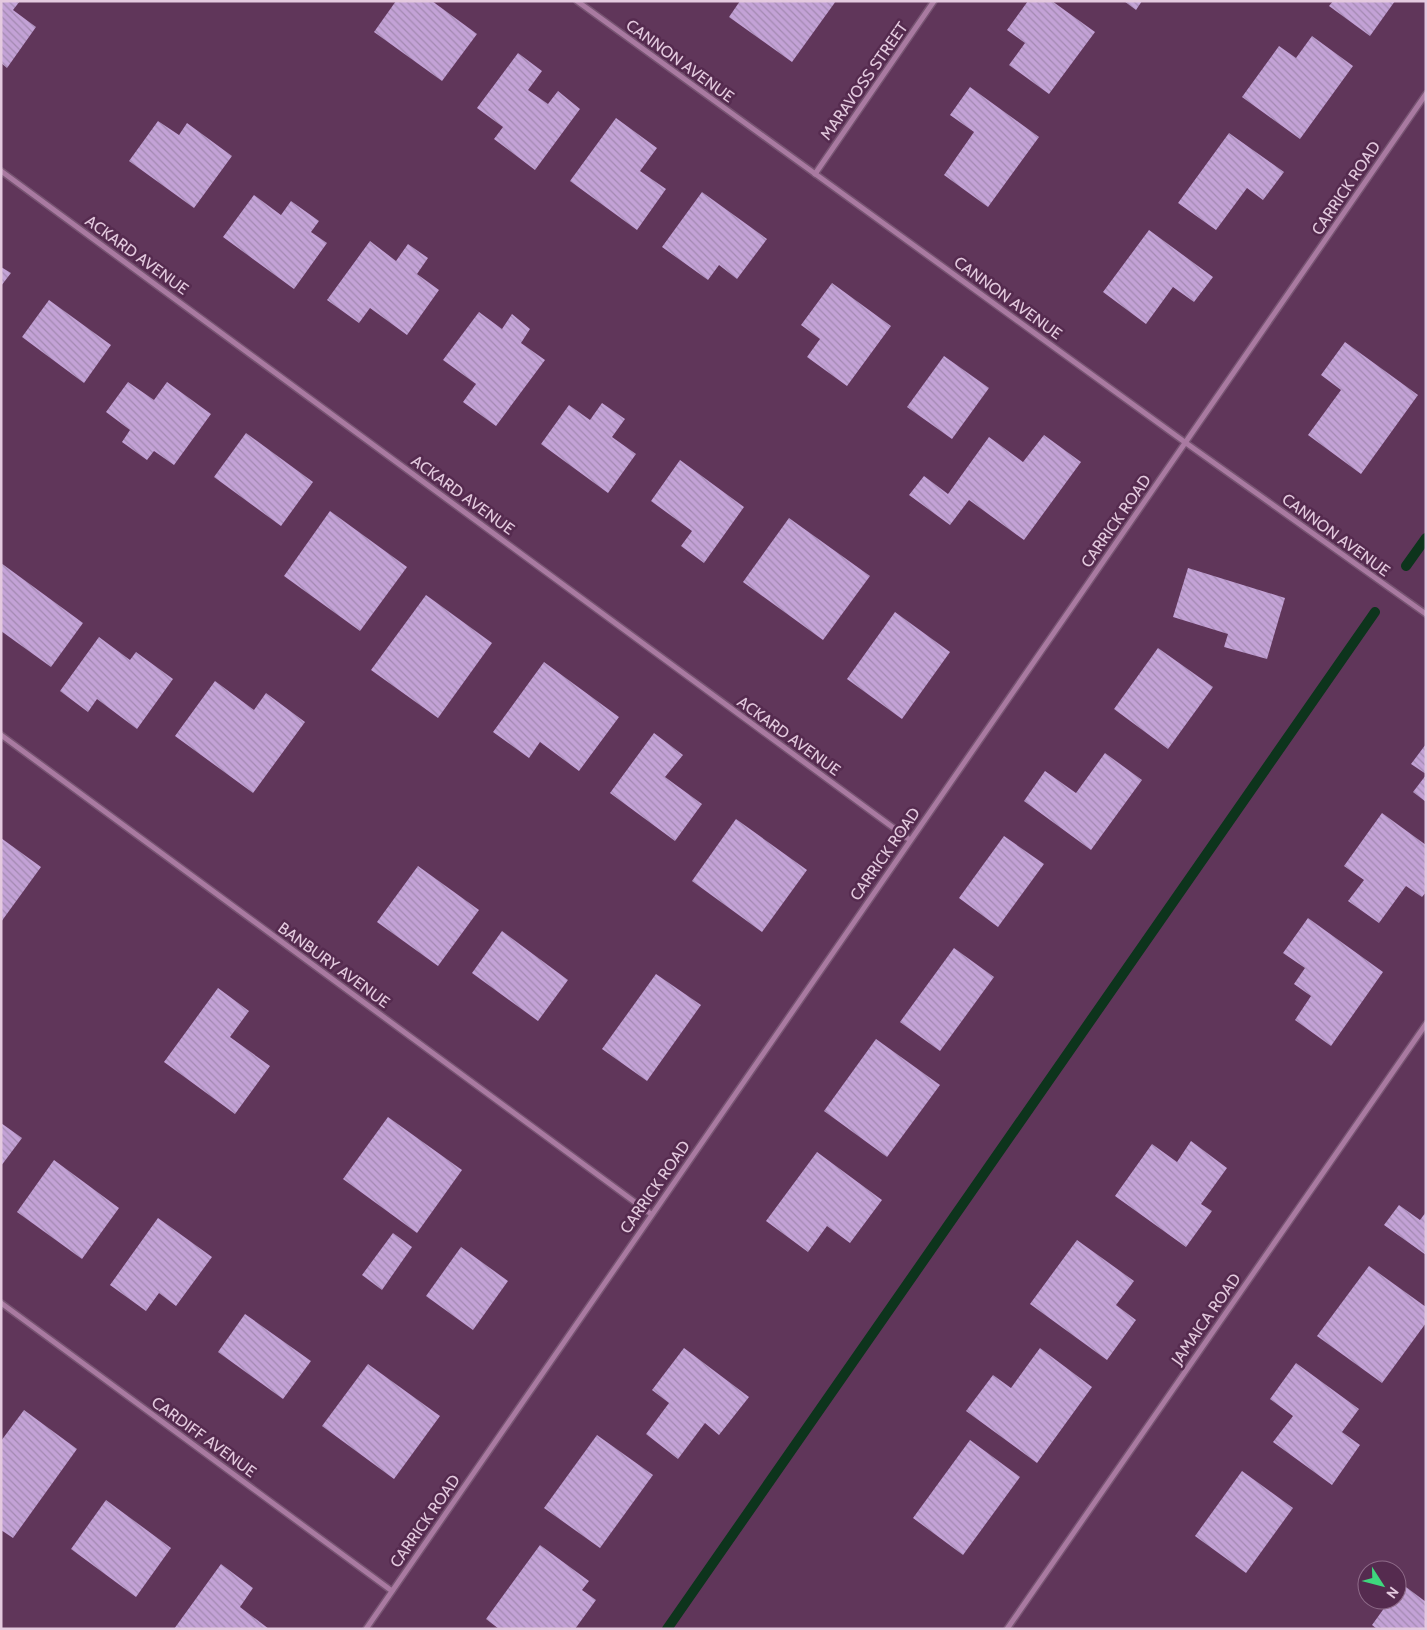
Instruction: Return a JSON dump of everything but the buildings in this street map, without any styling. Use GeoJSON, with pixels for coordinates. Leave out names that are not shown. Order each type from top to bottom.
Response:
{"type":"FeatureCollection","features":[{"type":"Feature","properties":{"kind":"street","name":"CANNON AVENUE"},"geometry":{"type":"LineString","coordinates":[[577,1],[1186,443],[1426,614]]}},
{"type":"Feature","properties":{"kind":"street","name":"MARAVOSS STREET"},"geometry":{"type":"LineString","coordinates":[[815,174],[934,1]]}},
{"type":"Feature","properties":{"kind":"street","name":"CARRICK ROAD"},"geometry":{"type":"LineString","coordinates":[[366,1629],[1426,94]]}},
{"type":"Feature","properties":{"kind":"street","name":"ACKARD AVENUE"},"geometry":{"type":"LineString","coordinates":[[1,171],[910,840]]}},
{"type":"Feature","properties":{"kind":"street","name":"BANBURY AVENUE"},"geometry":{"type":"LineString","coordinates":[[1,735],[651,1214]]}},
{"type":"Feature","properties":{"kind":"street","name":"JAMAICA ROAD"},"geometry":{"type":"LineString","coordinates":[[1007,1629],[1426,1024]]}},
{"type":"Feature","properties":{"kind":"street","name":"CARDIFF AVENUE"},"geometry":{"type":"LineString","coordinates":[[1,1302],[392,1592]]}},
{"type":"Feature","properties":{"kind":"waterway"},"geometry":{"type":"LineString","coordinates":[[1406,566],[1426,538]]}},
{"type":"Feature","properties":{"kind":"waterway"},"geometry":{"type":"LineString","coordinates":[[667,1629],[1375,612]]}}]}
